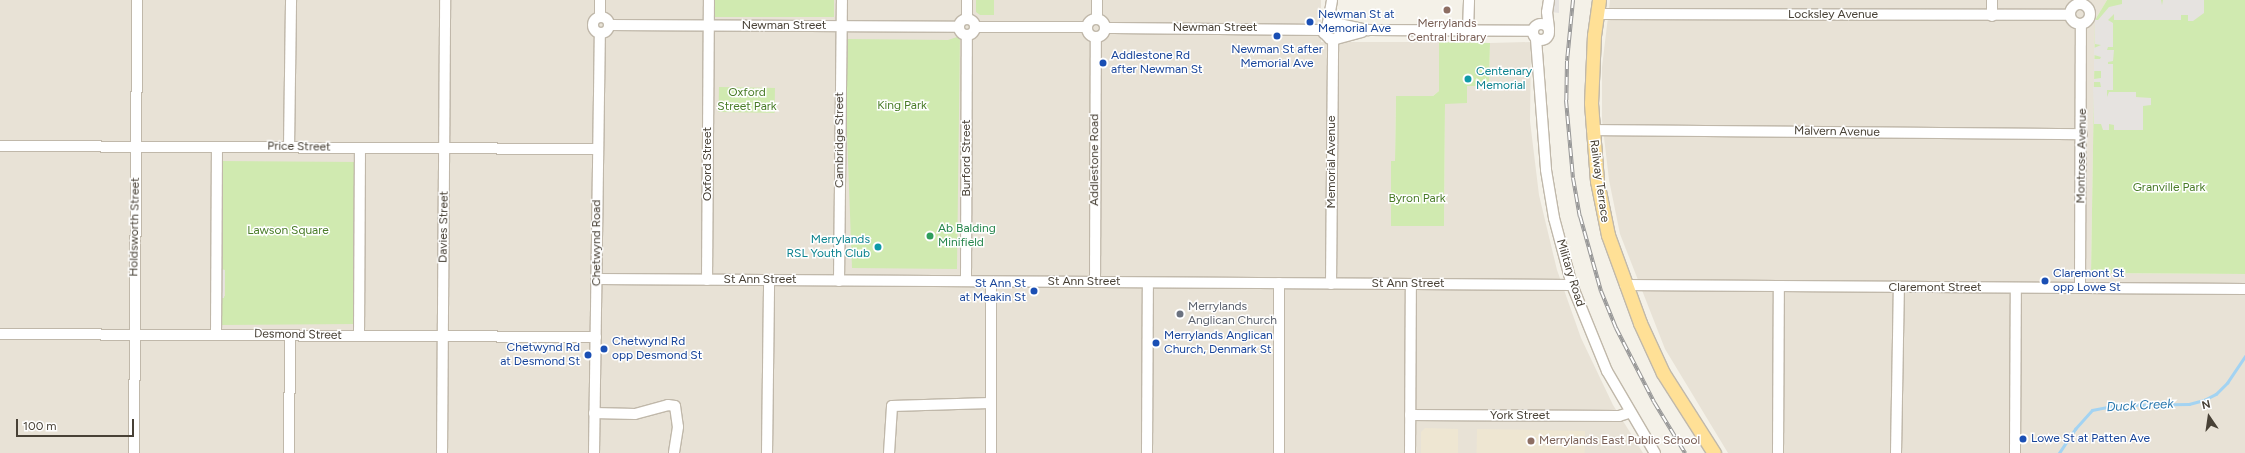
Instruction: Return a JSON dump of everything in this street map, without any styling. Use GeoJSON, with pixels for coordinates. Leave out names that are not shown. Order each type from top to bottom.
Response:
{"type":"FeatureCollection","features":[{"type":"Feature","properties":{"kind":"main road","name":"Railway Terrace"},"geometry":{"type":"LineString","coordinates":[[1599,0],[1591,79],[1592,130],[1603,212],[1625,285],[1655,354],[1673,392],[1711,448]]}},
{"type":"Feature","properties":{"kind":"street","name":"Holdsworth Street"},"geometry":{"type":"LineString","coordinates":[[134,453],[137,0]]}},
{"type":"Feature","properties":{"kind":"street"},"geometry":{"type":"LineString","coordinates":[[289,147],[290,0]]}},
{"type":"Feature","properties":{"kind":"street","name":"Davies Street"},"geometry":{"type":"LineString","coordinates":[[442,453],[445,0]]}},
{"type":"Feature","properties":{"kind":"street"},"geometry":{"type":"LineString","coordinates":[[600,0],[600,17]]}},
{"type":"Feature","properties":{"kind":"street","name":"Oxford Street"},"geometry":{"type":"LineString","coordinates":[[707,280],[709,0]]}},
{"type":"Feature","properties":{"kind":"street","name":"Cambridge Street"},"geometry":{"type":"LineString","coordinates":[[840,281],[842,0]]}},
{"type":"Feature","properties":{"kind":"street"},"geometry":{"type":"LineString","coordinates":[[967,0],[967,19]]}},
{"type":"Feature","properties":{"kind":"street"},"geometry":{"type":"LineString","coordinates":[[1096,19],[1097,0]]}},
{"type":"Feature","properties":{"kind":"street"},"geometry":{"type":"LineString","coordinates":[[1333,0],[1332,25],[1325,36],[1335,39]]}},
{"type":"Feature","properties":{"kind":"street"},"geometry":{"type":"LineString","coordinates":[[1468,30],[1469,0]]}},
{"type":"Feature","properties":{"kind":"street","name":"Military Road"},"geometry":{"type":"LineString","coordinates":[[1543,0],[1535,32],[1540,75],[1540,119],[1546,170],[1554,218],[1572,285],[1593,340],[1629,413],[1655,453]]}},
{"type":"Feature","properties":{"kind":"street"},"geometry":{"type":"LineString","coordinates":[[1549,0],[1549,29]]}},
{"type":"Feature","properties":{"kind":"street"},"geometry":{"type":"LineString","coordinates":[[1992,0],[1992,16]]}},
{"type":"Feature","properties":{"kind":"street"},"geometry":{"type":"LineString","coordinates":[[2089,3],[2089,18],[2082,24],[2075,23],[2069,15],[2071,8],[2077,4],[2089,3]]}},
{"type":"Feature","properties":{"kind":"street","name":"Locksley Avenue"},"geometry":{"type":"LineString","coordinates":[[1597,14],[2069,15]]}},
{"type":"Feature","properties":{"kind":"street"},"geometry":{"type":"LineString","coordinates":[[600,17],[607,20],[609,25],[606,32],[600,34],[592,26],[594,21],[600,17]]}},
{"type":"Feature","properties":{"kind":"street"},"geometry":{"type":"LineString","coordinates":[[967,19],[972,20],[975,27],[973,32],[967,35],[960,32],[959,27],[960,22],[967,19]]}},
{"type":"Feature","properties":{"kind":"street"},"geometry":{"type":"LineString","coordinates":[[1096,19],[1102,20],[1106,28],[1104,33],[1096,37],[1090,35],[1087,27],[1089,22],[1096,19]]}},
{"type":"Feature","properties":{"kind":"street"},"geometry":{"type":"LineString","coordinates":[[1546,39],[1535,32],[1543,24],[1549,29]]}},
{"type":"Feature","properties":{"kind":"street","name":"Montrose Avenue"},"geometry":{"type":"LineString","coordinates":[[2080,288],[2082,24]]}},
{"type":"Feature","properties":{"kind":"street","name":"Newman Street"},"geometry":{"type":"LineString","coordinates":[[609,25],[959,27]]}},
{"type":"Feature","properties":{"kind":"street","name":"Newman Street"},"geometry":{"type":"LineString","coordinates":[[1106,28],[1332,25],[1368,30],[1535,32]]}},
{"type":"Feature","properties":{"kind":"street","name":"Memorial Avenue"},"geometry":{"type":"LineString","coordinates":[[1331,284],[1335,39],[1342,30],[1332,25]]}},
{"type":"Feature","properties":{"kind":"street"},"geometry":{"type":"LineString","coordinates":[[975,27],[1087,27]]}},
{"type":"Feature","properties":{"kind":"street","name":"Military Road"},"geometry":{"type":"LineString","coordinates":[[1540,75],[1549,29]]}},
{"type":"Feature","properties":{"kind":"street","name":"Newman Street"},"geometry":{"type":"LineString","coordinates":[[1335,39],[1368,30]]}},
{"type":"Feature","properties":{"kind":"street","name":"Chetwynd Road"},"geometry":{"type":"LineString","coordinates":[[594,453],[600,34]]}},
{"type":"Feature","properties":{"kind":"street","name":"Burford Street"},"geometry":{"type":"LineString","coordinates":[[966,281],[967,35]]}},
{"type":"Feature","properties":{"kind":"street","name":"Addlestone Road"},"geometry":{"type":"LineString","coordinates":[[1095,282],[1096,37]]}},
{"type":"Feature","properties":{"kind":"street","name":"Malvern Avenue"},"geometry":{"type":"LineString","coordinates":[[1592,130],[2082,134]]}},
{"type":"Feature","properties":{"kind":"street","name":"Price Street"},"geometry":{"type":"LineString","coordinates":[[0,146],[444,147],[598,149]]}},
{"type":"Feature","properties":{"kind":"street"},"geometry":{"type":"LineString","coordinates":[[216,334],[217,146]]}},
{"type":"Feature","properties":{"kind":"street"},"geometry":{"type":"LineString","coordinates":[[360,148],[360,336]]}},
{"type":"Feature","properties":{"kind":"street","name":"St Ann Street"},"geometry":{"type":"LineString","coordinates":[[597,280],[1572,285]]}},
{"type":"Feature","properties":{"kind":"street"},"geometry":{"type":"LineString","coordinates":[[767,453],[769,280]]}},
{"type":"Feature","properties":{"kind":"street"},"geometry":{"type":"LineString","coordinates":[[991,282],[991,453]]}},
{"type":"Feature","properties":{"kind":"street"},"geometry":{"type":"LineString","coordinates":[[1147,453],[1148,283]]}},
{"type":"Feature","properties":{"kind":"street"},"geometry":{"type":"LineString","coordinates":[[1279,283],[1279,453]]}},
{"type":"Feature","properties":{"kind":"street"},"geometry":{"type":"LineString","coordinates":[[1410,453],[1411,284]]}},
{"type":"Feature","properties":{"kind":"street","name":"Claremont Street"},"geometry":{"type":"LineString","coordinates":[[1625,285],[1899,288],[2245,289]]}},
{"type":"Feature","properties":{"kind":"street"},"geometry":{"type":"LineString","coordinates":[[1778,453],[1779,286]]}},
{"type":"Feature","properties":{"kind":"street"},"geometry":{"type":"LineString","coordinates":[[1896,453],[1899,288]]}},
{"type":"Feature","properties":{"kind":"street"},"geometry":{"type":"LineString","coordinates":[[2015,453],[2016,288]]}},
{"type":"Feature","properties":{"kind":"street","name":"Desmond Street"},"geometry":{"type":"LineString","coordinates":[[0,334],[596,337]]}},
{"type":"Feature","properties":{"kind":"street"},"geometry":{"type":"LineString","coordinates":[[288,453],[290,335]]}},
{"type":"Feature","properties":{"kind":"street"},"geometry":{"type":"LineString","coordinates":[[889,453],[892,406],[990,403]]}},
{"type":"Feature","properties":{"kind":"street"},"geometry":{"type":"LineString","coordinates":[[594,413],[635,414],[668,405],[675,406],[678,427],[674,453]]}},
{"type":"Feature","properties":{"kind":"street","name":"York Street"},"geometry":{"type":"LineString","coordinates":[[1410,416],[1619,416],[1629,413]]}},
{"type":"Feature","properties":{"kind":"shaded area"},"geometry":{"type":"Polygon","coordinates":[[[0,0],[1321,0],[1321,42],[1439,42],[1439,91],[1433,96],[1396,96],[1395,161],[1391,161],[1391,226],[1444,226],[1445,103],[1467,103],[1467,86],[1489,85],[1490,43],[1531,42],[1530,121],[1539,195],[1557,270],[1581,338],[1613,405],[1643,453],[0,453],[0,0]]]}},
{"type":"Feature","properties":{"kind":"shaded area"},"geometry":{"type":"Polygon","coordinates":[[[1552,0],[1559,0],[1559,13],[1551,12],[1552,0]]]}},
{"type":"Feature","properties":{"kind":"shaded area"},"geometry":{"type":"Polygon","coordinates":[[[1610,0],[2107,0],[2095,20],[2091,273],[2245,274],[2245,453],[1728,453],[1665,349],[1620,234],[1609,180],[1602,120],[1602,67],[1610,0]]]}},
{"type":"Feature","properties":{"kind":"shaded area"},"geometry":{"type":"Polygon","coordinates":[[[2122,0],[2161,0],[2162,5],[2163,0],[2204,0],[2204,13],[2193,21],[2188,21],[2188,15],[2181,15],[2181,20],[2114,20],[2114,14],[2108,20],[2113,23],[2113,47],[2108,47],[2107,50],[2114,50],[2113,61],[2108,62],[2108,64],[2113,64],[2113,90],[2107,90],[2107,97],[2109,92],[2136,92],[2136,97],[2151,98],[2151,105],[2143,106],[2143,130],[2114,130],[2114,125],[2109,124],[2109,130],[2103,130],[2101,124],[2094,124],[2093,87],[2101,87],[2100,82],[2094,82],[2094,79],[2101,78],[2101,71],[2094,71],[2094,59],[2100,59],[2101,57],[2094,55],[2094,48],[2101,45],[2095,44],[2095,20],[2098,20],[2109,7],[2122,4],[2122,0]]]}},
{"type":"Feature","properties":{"kind":"shaded area"},"geometry":{"type":"Polygon","coordinates":[[[217,269],[225,270],[224,298],[217,298],[217,269]]]}},
{"type":"Feature","properties":{"kind":"shaded area"},"geometry":{"type":"Polygon","coordinates":[[[1425,428],[1458,429],[1458,453],[1421,453],[1421,432],[1425,428]]]}},
{"type":"Feature","properties":{"kind":"shaded area","name":"Merrylands East Public School"},"geometry":{"type":"Polygon","coordinates":[[[1477,429],[1585,431],[1585,453],[1477,453],[1477,429]]]}},
{"type":"Feature","properties":{"kind":"green space"},"geometry":{"type":"Polygon","coordinates":[[[713,0],[834,0],[834,17],[713,17],[713,0]]]}},
{"type":"Feature","properties":{"kind":"green space"},"geometry":{"type":"Polygon","coordinates":[[[976,0],[994,0],[994,15],[980,15],[976,12],[976,0]]]}},
{"type":"Feature","properties":{"kind":"green space","name":"Granville Park"},"geometry":{"type":"Polygon","coordinates":[[[2107,0],[2245,0],[2245,274],[2091,273],[2095,20],[2107,0]]]}},
{"type":"Feature","properties":{"kind":"green space","name":"King Park"},"geometry":{"type":"Polygon","coordinates":[[[960,36],[957,269],[852,268],[846,107],[847,39],[948,40],[960,36]]]}},
{"type":"Feature","properties":{"kind":"green space","name":"Byron Park"},"geometry":{"type":"Polygon","coordinates":[[[1439,42],[1490,43],[1489,86],[1467,86],[1467,103],[1445,104],[1444,226],[1391,226],[1391,161],[1395,161],[1396,96],[1433,96],[1439,91],[1439,42]]]}},
{"type":"Feature","properties":{"kind":"green space","name":"Oxford Street Park"},"geometry":{"type":"Polygon","coordinates":[[[719,87],[775,88],[775,113],[719,112],[719,87]]]}},
{"type":"Feature","properties":{"kind":"green space","name":"Lawson Square"},"geometry":{"type":"Polygon","coordinates":[[[219,161],[358,162],[356,324],[220,325],[220,298],[225,296],[225,270],[220,269],[219,161]]]}},
{"type":"Feature","properties":{"kind":"waterway","name":"Duck Creek"},"geometry":{"type":"LineString","coordinates":[[2059,453],[2075,429],[2092,410],[2117,405],[2189,404],[2204,400],[2216,394],[2227,383],[2245,356]]}},
{"type":"Feature","properties":{"kind":"railway"},"geometry":{"type":"LineString","coordinates":[[1573,0],[1567,61],[1566,100],[1573,178],[1580,216],[1601,291],[1616,328],[1654,402],[1685,453]]}},
{"type":"Feature","properties":{"kind":"place","name":"Merrylands Central Library"},"geometry":{"type":"Point","coordinates":[1447,10]}},
{"type":"Feature","properties":{"kind":"place","name":"Newman St at Memorial Ave"},"geometry":{"type":"Point","coordinates":[1310,22]}},
{"type":"Feature","properties":{"kind":"place","name":"Newman St after Memorial Ave"},"geometry":{"type":"Point","coordinates":[1277,36]}},
{"type":"Feature","properties":{"kind":"place","name":"Addlestone Rd after Newman St"},"geometry":{"type":"Point","coordinates":[1103,63]}},
{"type":"Feature","properties":{"kind":"place","name":"Centenary Memorial"},"geometry":{"type":"Point","coordinates":[1468,79]}},
{"type":"Feature","properties":{"kind":"place","name":"Ab Balding Minifield"},"geometry":{"type":"Point","coordinates":[930,236]}},
{"type":"Feature","properties":{"kind":"place","name":"Merrylands RSL Youth Club"},"geometry":{"type":"Point","coordinates":[878,247]}},
{"type":"Feature","properties":{"kind":"place","name":"Claremont St opp Lowe St"},"geometry":{"type":"Point","coordinates":[2045,281]}},
{"type":"Feature","properties":{"kind":"place","name":"St Ann St at Meakin St"},"geometry":{"type":"Point","coordinates":[1034,291]}},
{"type":"Feature","properties":{"kind":"place","name":"Merrylands Anglican Church"},"geometry":{"type":"Point","coordinates":[1180,314]}},
{"type":"Feature","properties":{"kind":"place","name":"Merrylands Anglican Church, Denmark St"},"geometry":{"type":"Point","coordinates":[1156,343]}},
{"type":"Feature","properties":{"kind":"place","name":"Chetwynd Rd opp Desmond St"},"geometry":{"type":"Point","coordinates":[604,349]}},
{"type":"Feature","properties":{"kind":"place","name":"Chetwynd Rd at Desmond St"},"geometry":{"type":"Point","coordinates":[588,355]}},
{"type":"Feature","properties":{"kind":"place","name":"Lowe St at Patten Ave"},"geometry":{"type":"Point","coordinates":[2023,439]}},
{"type":"Feature","properties":{"kind":"place","name":"Merrylands East Public School"},"geometry":{"type":"Point","coordinates":[1531,441]}}]}
